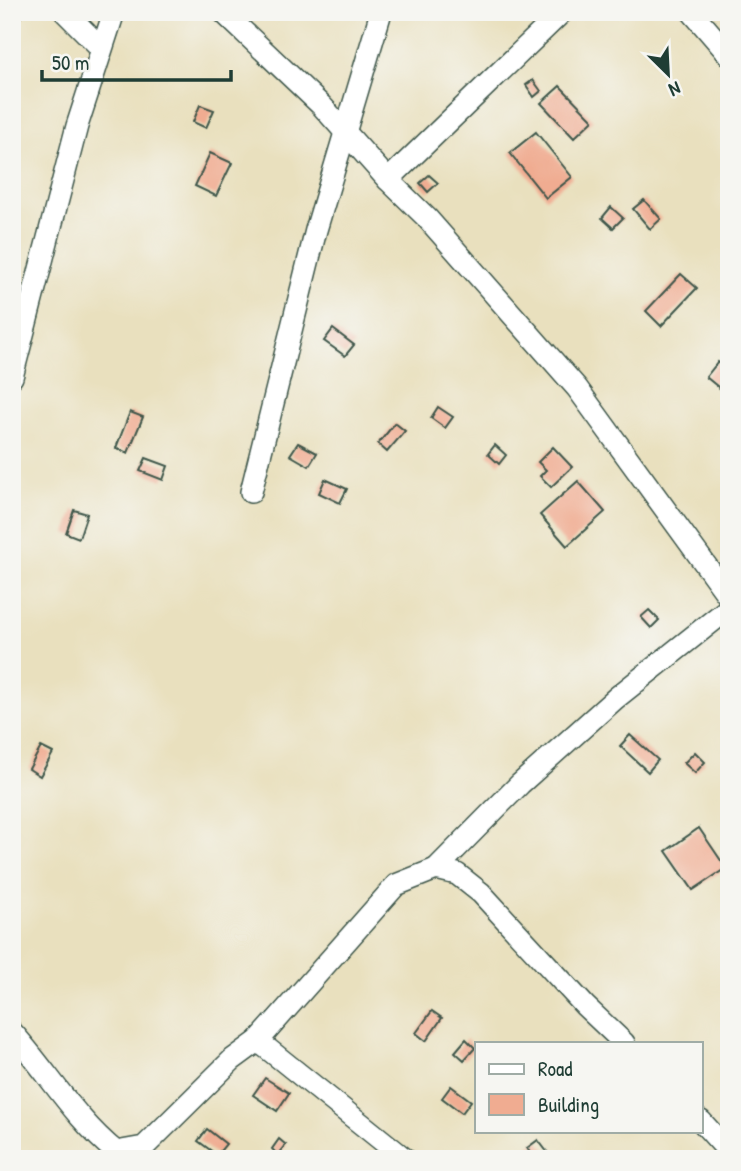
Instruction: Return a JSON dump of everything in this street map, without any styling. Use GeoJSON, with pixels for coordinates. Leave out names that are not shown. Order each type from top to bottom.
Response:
{"type":"FeatureCollection","features":[{"type":"Feature","properties":{"kind":"street"},"geometry":{"type":"LineString","coordinates":[[65,12],[102,48]]}},
{"type":"Feature","properties":{"kind":"street"},"geometry":{"type":"LineString","coordinates":[[12,377],[21,303],[114,12]]}},
{"type":"Feature","properties":{"kind":"street"},"geometry":{"type":"LineString","coordinates":[[223,12],[322,106],[388,180],[427,218],[578,388],[729,597]]}},
{"type":"Feature","properties":{"kind":"street"},"geometry":{"type":"LineString","coordinates":[[251,492],[316,230],[381,12]]}},
{"type":"Feature","properties":{"kind":"street"},"geometry":{"type":"LineString","coordinates":[[388,180],[562,12]]}},
{"type":"Feature","properties":{"kind":"street"},"geometry":{"type":"LineString","coordinates":[[692,12],[729,55]]}},
{"type":"Feature","properties":{"kind":"street"},"geometry":{"type":"LineString","coordinates":[[12,1032],[41,1065],[93,1134],[113,1155],[144,1147],[232,1060],[258,1041],[396,885],[436,869],[520,784],[607,706],[729,608]]}},
{"type":"Feature","properties":{"kind":"street"},"geometry":{"type":"LineString","coordinates":[[436,869],[457,874],[481,893],[585,1006],[623,1042]]}},
{"type":"Feature","properties":{"kind":"street"},"geometry":{"type":"LineString","coordinates":[[258,1041],[405,1159]]}},
{"type":"Feature","properties":{"kind":"street"},"geometry":{"type":"LineString","coordinates":[[702,1122],[729,1152]]}},
{"type":"Feature","properties":{"kind":"building"},"geometry":{"type":"Polygon","coordinates":[[[12,12],[23,12],[18,23],[12,20],[12,12]]]}},
{"type":"Feature","properties":{"kind":"building"},"geometry":{"type":"Polygon","coordinates":[[[533,80],[541,91],[534,97],[526,85],[533,80]]]}},
{"type":"Feature","properties":{"kind":"building"},"geometry":{"type":"Polygon","coordinates":[[[560,86],[593,120],[574,138],[541,103],[560,86]]]}},
{"type":"Feature","properties":{"kind":"building"},"geometry":{"type":"Polygon","coordinates":[[[200,105],[214,110],[206,128],[193,122],[200,105]]]}},
{"type":"Feature","properties":{"kind":"building"},"geometry":{"type":"Polygon","coordinates":[[[536,132],[572,177],[546,198],[510,153],[536,132]]]}},
{"type":"Feature","properties":{"kind":"building"},"geometry":{"type":"Polygon","coordinates":[[[210,153],[232,163],[216,196],[195,186],[210,153]]]}},
{"type":"Feature","properties":{"kind":"building"},"geometry":{"type":"Polygon","coordinates":[[[429,175],[438,183],[428,192],[420,183],[429,175]]]}},
{"type":"Feature","properties":{"kind":"building"},"geometry":{"type":"Polygon","coordinates":[[[644,200],[661,219],[650,229],[633,209],[644,200]]]}},
{"type":"Feature","properties":{"kind":"building"},"geometry":{"type":"Polygon","coordinates":[[[611,207],[623,218],[613,228],[602,218],[611,207]]]}},
{"type":"Feature","properties":{"kind":"building"},"geometry":{"type":"Polygon","coordinates":[[[681,274],[697,288],[661,326],[646,311],[681,274]]]}},
{"type":"Feature","properties":{"kind":"building"},"geometry":{"type":"Polygon","coordinates":[[[333,329],[354,345],[345,356],[324,341],[333,329]]]}},
{"type":"Feature","properties":{"kind":"building"},"geometry":{"type":"Polygon","coordinates":[[[718,362],[729,371],[729,396],[706,377],[718,362]]]}},
{"type":"Feature","properties":{"kind":"building"},"geometry":{"type":"Polygon","coordinates":[[[438,407],[453,417],[445,428],[431,418],[438,407]]]}},
{"type":"Feature","properties":{"kind":"building"},"geometry":{"type":"Polygon","coordinates":[[[130,412],[143,417],[128,453],[116,448],[130,412]]]}},
{"type":"Feature","properties":{"kind":"building"},"geometry":{"type":"Polygon","coordinates":[[[395,423],[405,431],[387,452],[378,444],[395,423]]]}},
{"type":"Feature","properties":{"kind":"building"},"geometry":{"type":"Polygon","coordinates":[[[298,443],[317,453],[309,466],[290,455],[298,443]]]}},
{"type":"Feature","properties":{"kind":"building"},"geometry":{"type":"Polygon","coordinates":[[[495,445],[506,455],[499,464],[488,454],[495,445]]]}},
{"type":"Feature","properties":{"kind":"building"},"geometry":{"type":"Polygon","coordinates":[[[553,447],[572,467],[551,487],[540,476],[546,470],[538,462],[553,447]]]}},
{"type":"Feature","properties":{"kind":"building"},"geometry":{"type":"Polygon","coordinates":[[[146,458],[168,466],[163,480],[140,471],[146,458]]]}},
{"type":"Feature","properties":{"kind":"building"},"geometry":{"type":"Polygon","coordinates":[[[325,479],[347,489],[340,503],[319,493],[325,479]]]}},
{"type":"Feature","properties":{"kind":"building"},"geometry":{"type":"Polygon","coordinates":[[[578,481],[605,512],[567,546],[540,515],[578,481]]]}},
{"type":"Feature","properties":{"kind":"building"},"geometry":{"type":"Polygon","coordinates":[[[74,510],[87,514],[79,538],[66,533],[74,510]]]}},
{"type":"Feature","properties":{"kind":"building"},"geometry":{"type":"Polygon","coordinates":[[[649,610],[659,620],[651,628],[641,617],[649,610]]]}},
{"type":"Feature","properties":{"kind":"building"},"geometry":{"type":"Polygon","coordinates":[[[630,735],[658,760],[648,772],[620,746],[630,735]]]}},
{"type":"Feature","properties":{"kind":"building"},"geometry":{"type":"Polygon","coordinates":[[[41,747],[53,753],[40,776],[29,769],[41,747]]]}},
{"type":"Feature","properties":{"kind":"building"},"geometry":{"type":"Polygon","coordinates":[[[695,752],[705,762],[695,773],[684,763],[695,752]]]}},
{"type":"Feature","properties":{"kind":"building"},"geometry":{"type":"Polygon","coordinates":[[[699,828],[726,868],[693,890],[666,851],[699,828]]]}},
{"type":"Feature","properties":{"kind":"building"},"geometry":{"type":"Polygon","coordinates":[[[432,1011],[442,1018],[426,1041],[416,1033],[432,1011]]]}},
{"type":"Feature","properties":{"kind":"building"},"geometry":{"type":"Polygon","coordinates":[[[466,1039],[475,1048],[464,1060],[455,1052],[466,1039]]]}},
{"type":"Feature","properties":{"kind":"building"},"geometry":{"type":"Polygon","coordinates":[[[265,1078],[289,1093],[277,1111],[253,1095],[265,1078]]]}},
{"type":"Feature","properties":{"kind":"building"},"geometry":{"type":"Polygon","coordinates":[[[451,1086],[471,1101],[462,1113],[442,1098],[451,1086]]]}},
{"type":"Feature","properties":{"kind":"building"},"geometry":{"type":"Polygon","coordinates":[[[207,1129],[226,1144],[217,1155],[198,1141],[207,1129]]]}},
{"type":"Feature","properties":{"kind":"building"},"geometry":{"type":"Polygon","coordinates":[[[279,1139],[286,1145],[278,1155],[272,1149],[279,1139]]]}},
{"type":"Feature","properties":{"kind":"building"},"geometry":{"type":"Polygon","coordinates":[[[538,1140],[548,1153],[540,1159],[534,1159],[527,1148],[538,1140]]]}}]}
